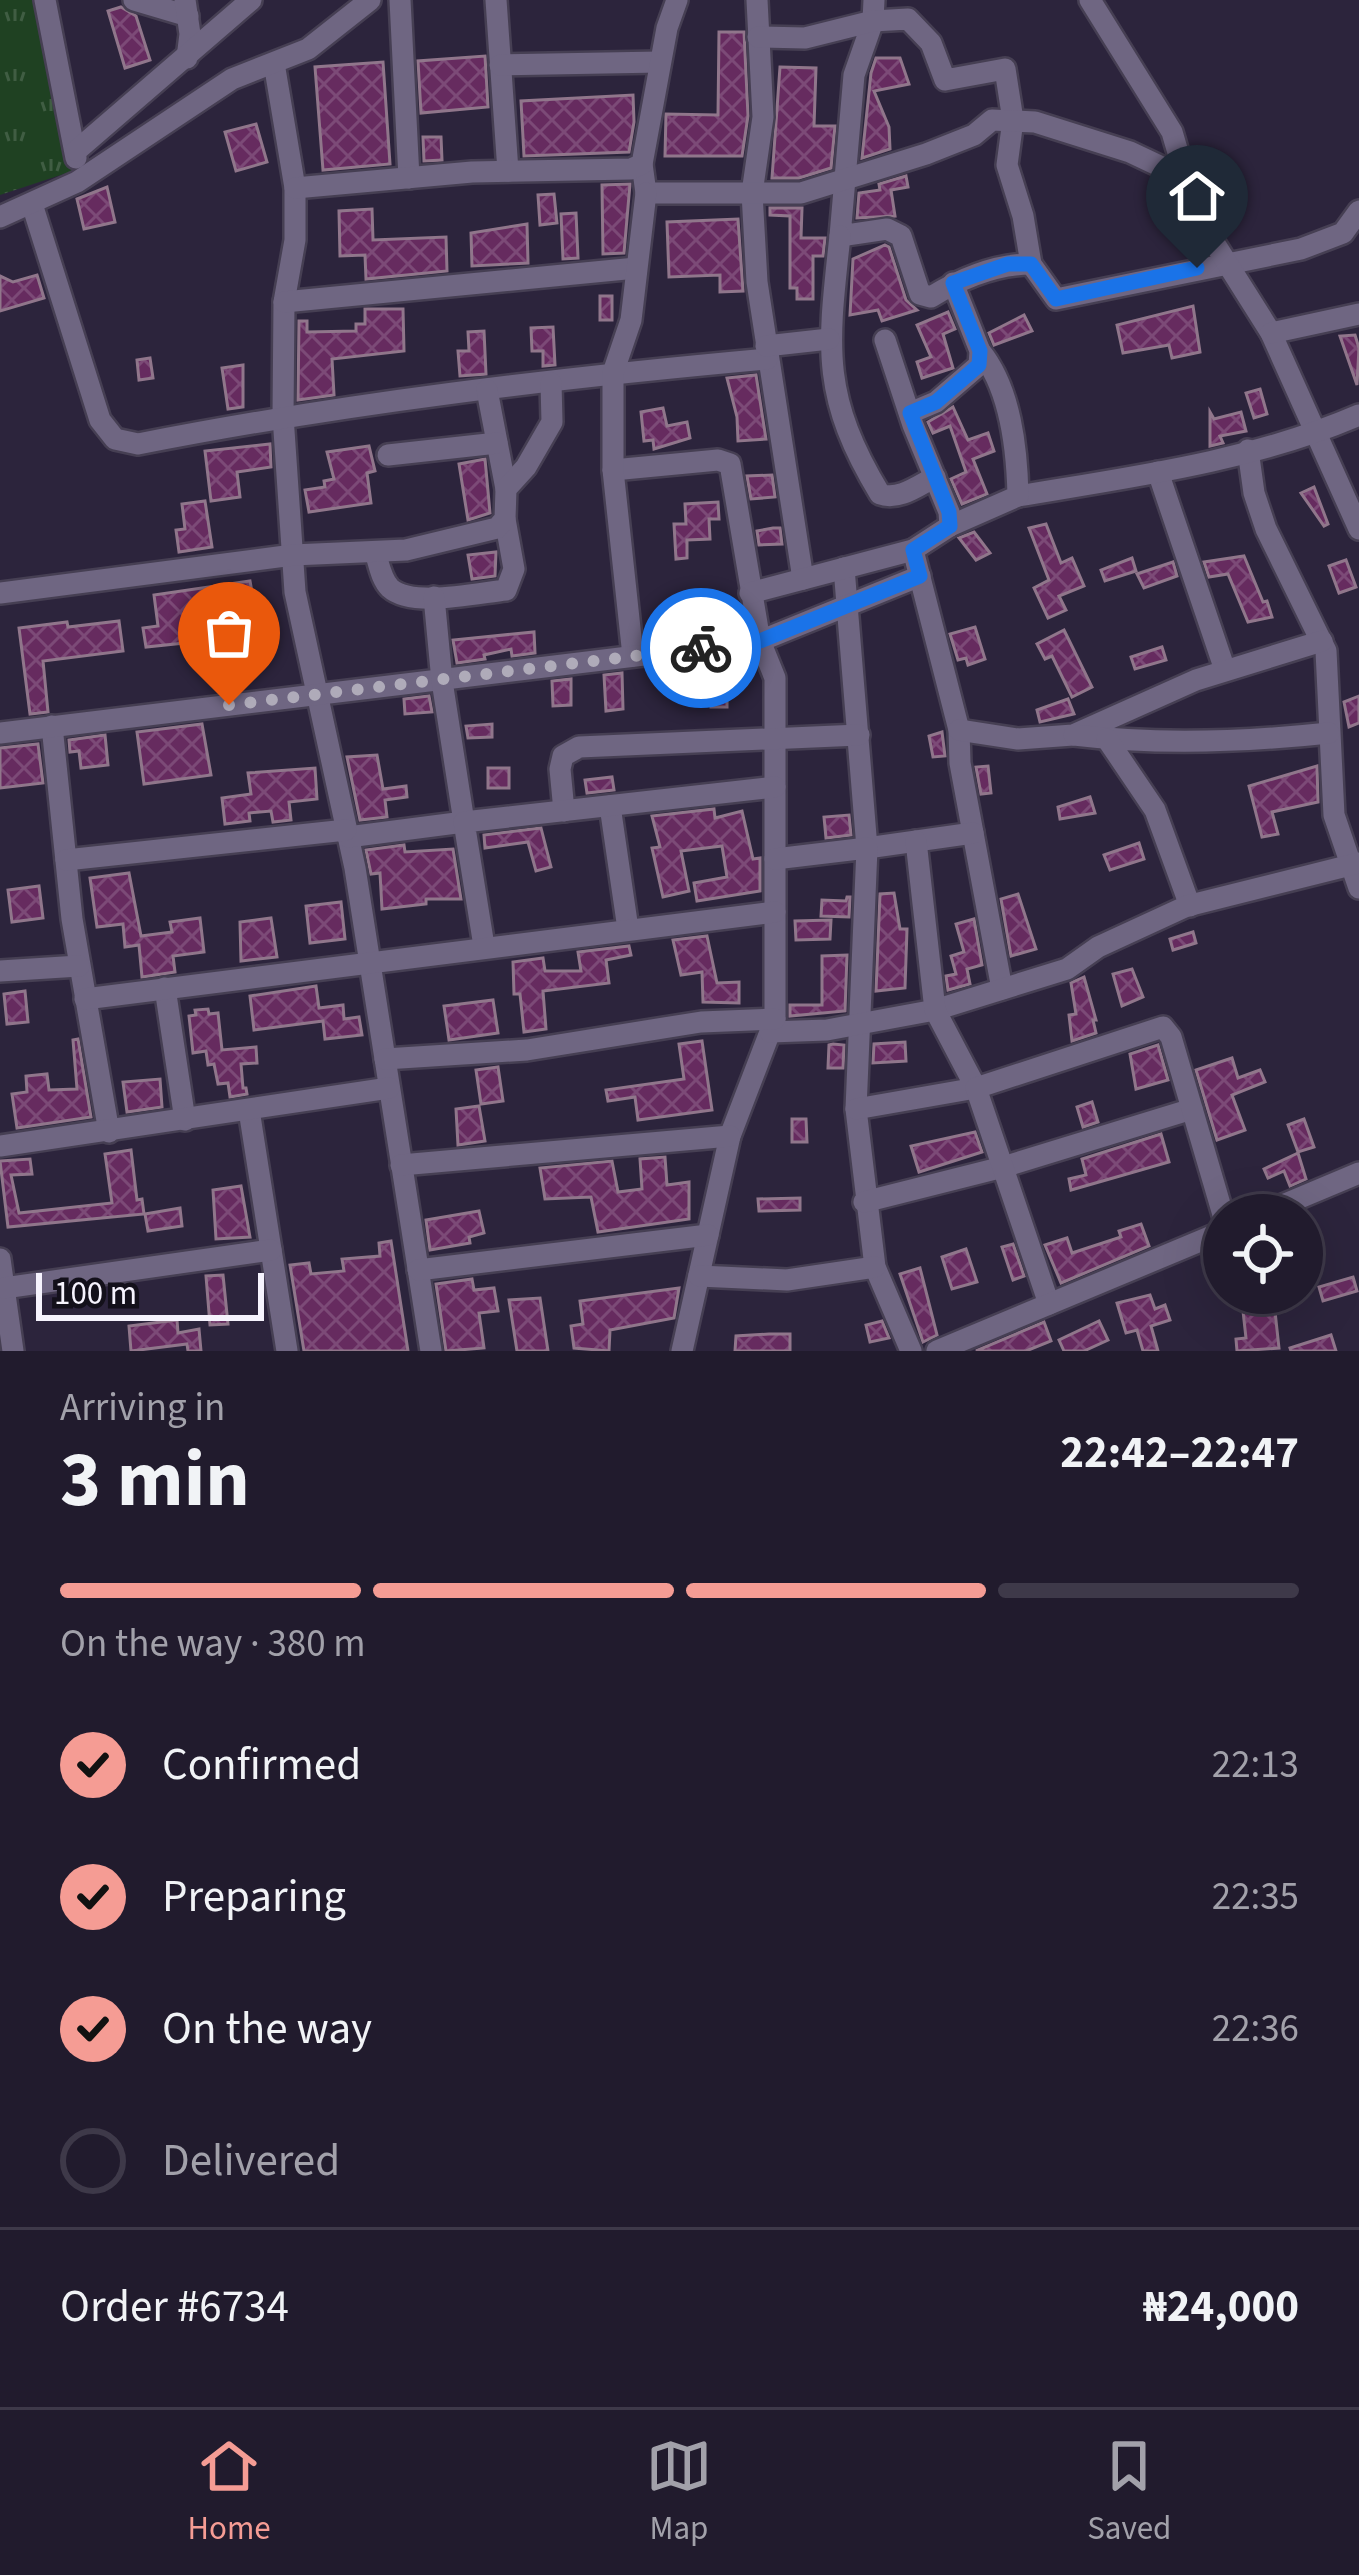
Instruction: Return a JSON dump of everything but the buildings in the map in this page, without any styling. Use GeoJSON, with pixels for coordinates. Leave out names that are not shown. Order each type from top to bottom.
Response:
{"type":"FeatureCollection","features":[{"type":"Feature","properties":{"kind":"street"},"geometry":{"type":"LineString","coordinates":[[45,0],[76,151],[77,182]]}},
{"type":"Feature","properties":{"kind":"street"},"geometry":{"type":"LineString","coordinates":[[134,0],[187,8],[187,58]]}},
{"type":"Feature","properties":{"kind":"street"},"geometry":{"type":"LineString","coordinates":[[76,151],[251,0]]}},
{"type":"Feature","properties":{"kind":"street"},"geometry":{"type":"LineString","coordinates":[[0,217],[77,182],[232,79],[308,49],[370,0]]}},
{"type":"Feature","properties":{"kind":"street"},"geometry":{"type":"LineString","coordinates":[[400,0],[409,178]]}},
{"type":"Feature","properties":{"kind":"street"},"geometry":{"type":"LineString","coordinates":[[496,0],[508,171]]}},
{"type":"Feature","properties":{"kind":"street"},"geometry":{"type":"LineString","coordinates":[[633,656],[613,470],[614,373],[631,320],[646,193],[642,164],[676,0]]}},
{"type":"Feature","properties":{"kind":"street"},"geometry":{"type":"LineString","coordinates":[[757,0],[763,117],[752,193],[767,353],[802,579]]}},
{"type":"Feature","properties":{"kind":"street"},"geometry":{"type":"LineString","coordinates":[[1090,0],[1172,132],[1189,192],[1271,333],[1359,529]]}},
{"type":"Feature","properties":{"kind":"street"},"geometry":{"type":"LineString","coordinates":[[758,37],[805,38],[873,11],[908,19],[931,43],[945,80],[1005,69],[1013,120],[1007,165],[1031,264],[1056,299],[1324,241],[1343,233],[1359,211]]}},
{"type":"Feature","properties":{"kind":"street"},"geometry":{"type":"LineString","coordinates":[[873,11],[854,75],[848,177],[829,339],[830,373],[839,409],[880,494],[900,495],[935,477]]}},
{"type":"Feature","properties":{"kind":"street"},"geometry":{"type":"LineString","coordinates":[[500,65],[660,62]]}},
{"type":"Feature","properties":{"kind":"street"},"geometry":{"type":"LineString","coordinates":[[274,63],[295,188],[295,240],[284,302],[283,416],[295,592],[347,834],[430,1351]]}},
{"type":"Feature","properties":{"kind":"street"},"geometry":{"type":"LineString","coordinates":[[646,193],[801,193],[974,135],[992,119],[1035,122],[1130,152],[1168,170],[1189,192]]}},
{"type":"Feature","properties":{"kind":"street"},"geometry":{"type":"LineString","coordinates":[[295,188],[508,171],[631,169],[642,164]]}},
{"type":"Feature","properties":{"kind":"street"},"geometry":{"type":"LineString","coordinates":[[32,204],[100,420],[115,439],[138,443],[283,416],[767,353],[829,339]]}},
{"type":"Feature","properties":{"kind":"street"},"geometry":{"type":"LineString","coordinates":[[840,236],[887,229],[902,236],[920,294],[931,296],[1008,264],[1031,264]]}},
{"type":"Feature","properties":{"kind":"street"},"geometry":{"type":"LineString","coordinates":[[284,302],[636,268]]}},
{"type":"Feature","properties":{"kind":"street"},"geometry":{"type":"LineString","coordinates":[[953,283],[1010,420],[1018,496]]}},
{"type":"Feature","properties":{"kind":"street"},"geometry":{"type":"LineString","coordinates":[[1271,333],[1359,314]]}},
{"type":"Feature","properties":{"kind":"street"},"geometry":{"type":"LineString","coordinates":[[885,340],[949,512],[950,526]]}},
{"type":"Feature","properties":{"kind":"street"},"geometry":{"type":"LineString","coordinates":[[910,413],[960,384],[979,365],[980,351]]}},
{"type":"Feature","properties":{"kind":"street"},"geometry":{"type":"LineString","coordinates":[[506,489],[526,467],[552,422],[551,383]]}},
{"type":"Feature","properties":{"kind":"street"},"geometry":{"type":"LineString","coordinates":[[376,552],[382,577],[391,589],[412,599],[506,590],[514,569],[505,519],[506,489],[487,390]]}},
{"type":"Feature","properties":{"kind":"street"},"geometry":{"type":"LineString","coordinates":[[751,593],[913,550],[950,526],[1018,496],[1158,472],[1316,434],[1359,415]]}},
{"type":"Feature","properties":{"kind":"street"},"geometry":{"type":"LineString","coordinates":[[388,455],[497,443]]}},
{"type":"Feature","properties":{"kind":"street"},"geometry":{"type":"LineString","coordinates":[[1248,450],[1254,493],[1266,529],[1322,641],[1328,670],[1334,815],[1355,864],[1359,888]]}},
{"type":"Feature","properties":{"kind":"street"},"geometry":{"type":"LineString","coordinates":[[613,470],[718,460],[730,464],[760,641],[775,678],[772,1025],[730,1136],[682,1351]]}},
{"type":"Feature","properties":{"kind":"street"},"geometry":{"type":"LineString","coordinates":[[1158,472],[1225,670]]}},
{"type":"Feature","properties":{"kind":"street"},"geometry":{"type":"LineString","coordinates":[[0,593],[293,555],[406,550],[497,528],[505,519]]}},
{"type":"Feature","properties":{"kind":"street"},"geometry":{"type":"LineString","coordinates":[[913,550],[959,730],[960,763],[1002,989]]}},
{"type":"Feature","properties":{"kind":"street"},"geometry":{"type":"LineString","coordinates":[[844,568],[868,848],[856,1109],[875,1267],[910,1351]]}},
{"type":"Feature","properties":{"kind":"street"},"geometry":{"type":"LineString","coordinates":[[0,733],[760,641],[920,576]]}},
{"type":"Feature","properties":{"kind":"street"},"geometry":{"type":"LineString","coordinates":[[434,597],[442,681],[484,946]]}},
{"type":"Feature","properties":{"kind":"street"},"geometry":{"type":"LineString","coordinates":[[1073,735],[1225,670],[1322,641]]}},
{"type":"Feature","properties":{"kind":"street"},"geometry":{"type":"LineString","coordinates":[[52,726],[79,966],[109,1132]]}},
{"type":"Feature","properties":{"kind":"street"},"geometry":{"type":"LineString","coordinates":[[959,730],[1018,739],[1073,735],[1274,739],[1329,733]]}},
{"type":"Feature","properties":{"kind":"street"},"geometry":{"type":"LineString","coordinates":[[564,811],[563,756],[579,747],[859,735]]}},
{"type":"Feature","properties":{"kind":"street"},"geometry":{"type":"LineString","coordinates":[[1107,739],[1155,809],[1190,906]]}},
{"type":"Feature","properties":{"kind":"street"},"geometry":{"type":"LineString","coordinates":[[66,860],[775,788]]}},
{"type":"Feature","properties":{"kind":"street"},"geometry":{"type":"LineString","coordinates":[[610,806],[628,929]]}},
{"type":"Feature","properties":{"kind":"street"},"geometry":{"type":"LineString","coordinates":[[775,859],[973,833]]}},
{"type":"Feature","properties":{"kind":"street"},"geometry":{"type":"LineString","coordinates":[[916,841],[935,1010],[976,1088],[1049,1304]]}},
{"type":"Feature","properties":{"kind":"street"},"geometry":{"type":"LineString","coordinates":[[385,1059],[527,1050],[701,1022],[827,1030],[935,1010],[1067,969],[1098,947],[1190,906],[1355,864]]}},
{"type":"Feature","properties":{"kind":"street"},"geometry":{"type":"LineString","coordinates":[[85,999],[775,912]]}},
{"type":"Feature","properties":{"kind":"street"},"geometry":{"type":"LineString","coordinates":[[0,971],[79,966]]}},
{"type":"Feature","properties":{"kind":"street"},"geometry":{"type":"LineString","coordinates":[[165,988],[185,1120]]}},
{"type":"Feature","properties":{"kind":"street"},"geometry":{"type":"LineString","coordinates":[[856,1109],[976,1088],[1163,1027],[1171,1037],[1217,1194]]}},
{"type":"Feature","properties":{"kind":"street"},"geometry":{"type":"LineString","coordinates":[[0,1146],[389,1088]]}},
{"type":"Feature","properties":{"kind":"street"},"geometry":{"type":"LineString","coordinates":[[864,1202],[1003,1168],[1192,1109]]}},
{"type":"Feature","properties":{"kind":"street"},"geometry":{"type":"LineString","coordinates":[[249,1110],[287,1351]]}},
{"type":"Feature","properties":{"kind":"street"},"geometry":{"type":"LineString","coordinates":[[401,1165],[730,1136]]}},
{"type":"Feature","properties":{"kind":"street"},"geometry":{"type":"LineString","coordinates":[[1309,1194],[1359,1173]]}},
{"type":"Feature","properties":{"kind":"street"},"geometry":{"type":"LineString","coordinates":[[418,1270],[708,1235]]}},
{"type":"Feature","properties":{"kind":"street"},"geometry":{"type":"LineString","coordinates":[[946,1349],[1203,1240]]}},
{"type":"Feature","properties":{"kind":"street"},"geometry":{"type":"LineString","coordinates":[[4,1288],[271,1250]]}},
{"type":"Feature","properties":{"kind":"street"},"geometry":{"type":"LineString","coordinates":[[0,1259],[13,1351]]}},
{"type":"Feature","properties":{"kind":"street"},"geometry":{"type":"LineString","coordinates":[[699,1276],[787,1280],[875,1267]]}},
{"type":"Feature","properties":{"kind":"green space"},"geometry":{"type":"Polygon","coordinates":[[[0,0],[52,0],[85,167],[0,195],[0,0]]]}},
{"type":"Feature","properties":{"kind":"way so far"},"geometry":{"type":"LineString","coordinates":[[229,705],[701,648]]}},
{"type":"Feature","properties":{"kind":"route"},"geometry":{"type":"LineString","coordinates":[[701,648],[760,641],[920,576],[913,550],[950,526],[949,512],[910,413],[936,402],[979,365],[980,351],[953,283],[1008,264],[1031,264],[1056,299],[1197,268]]}}]}
